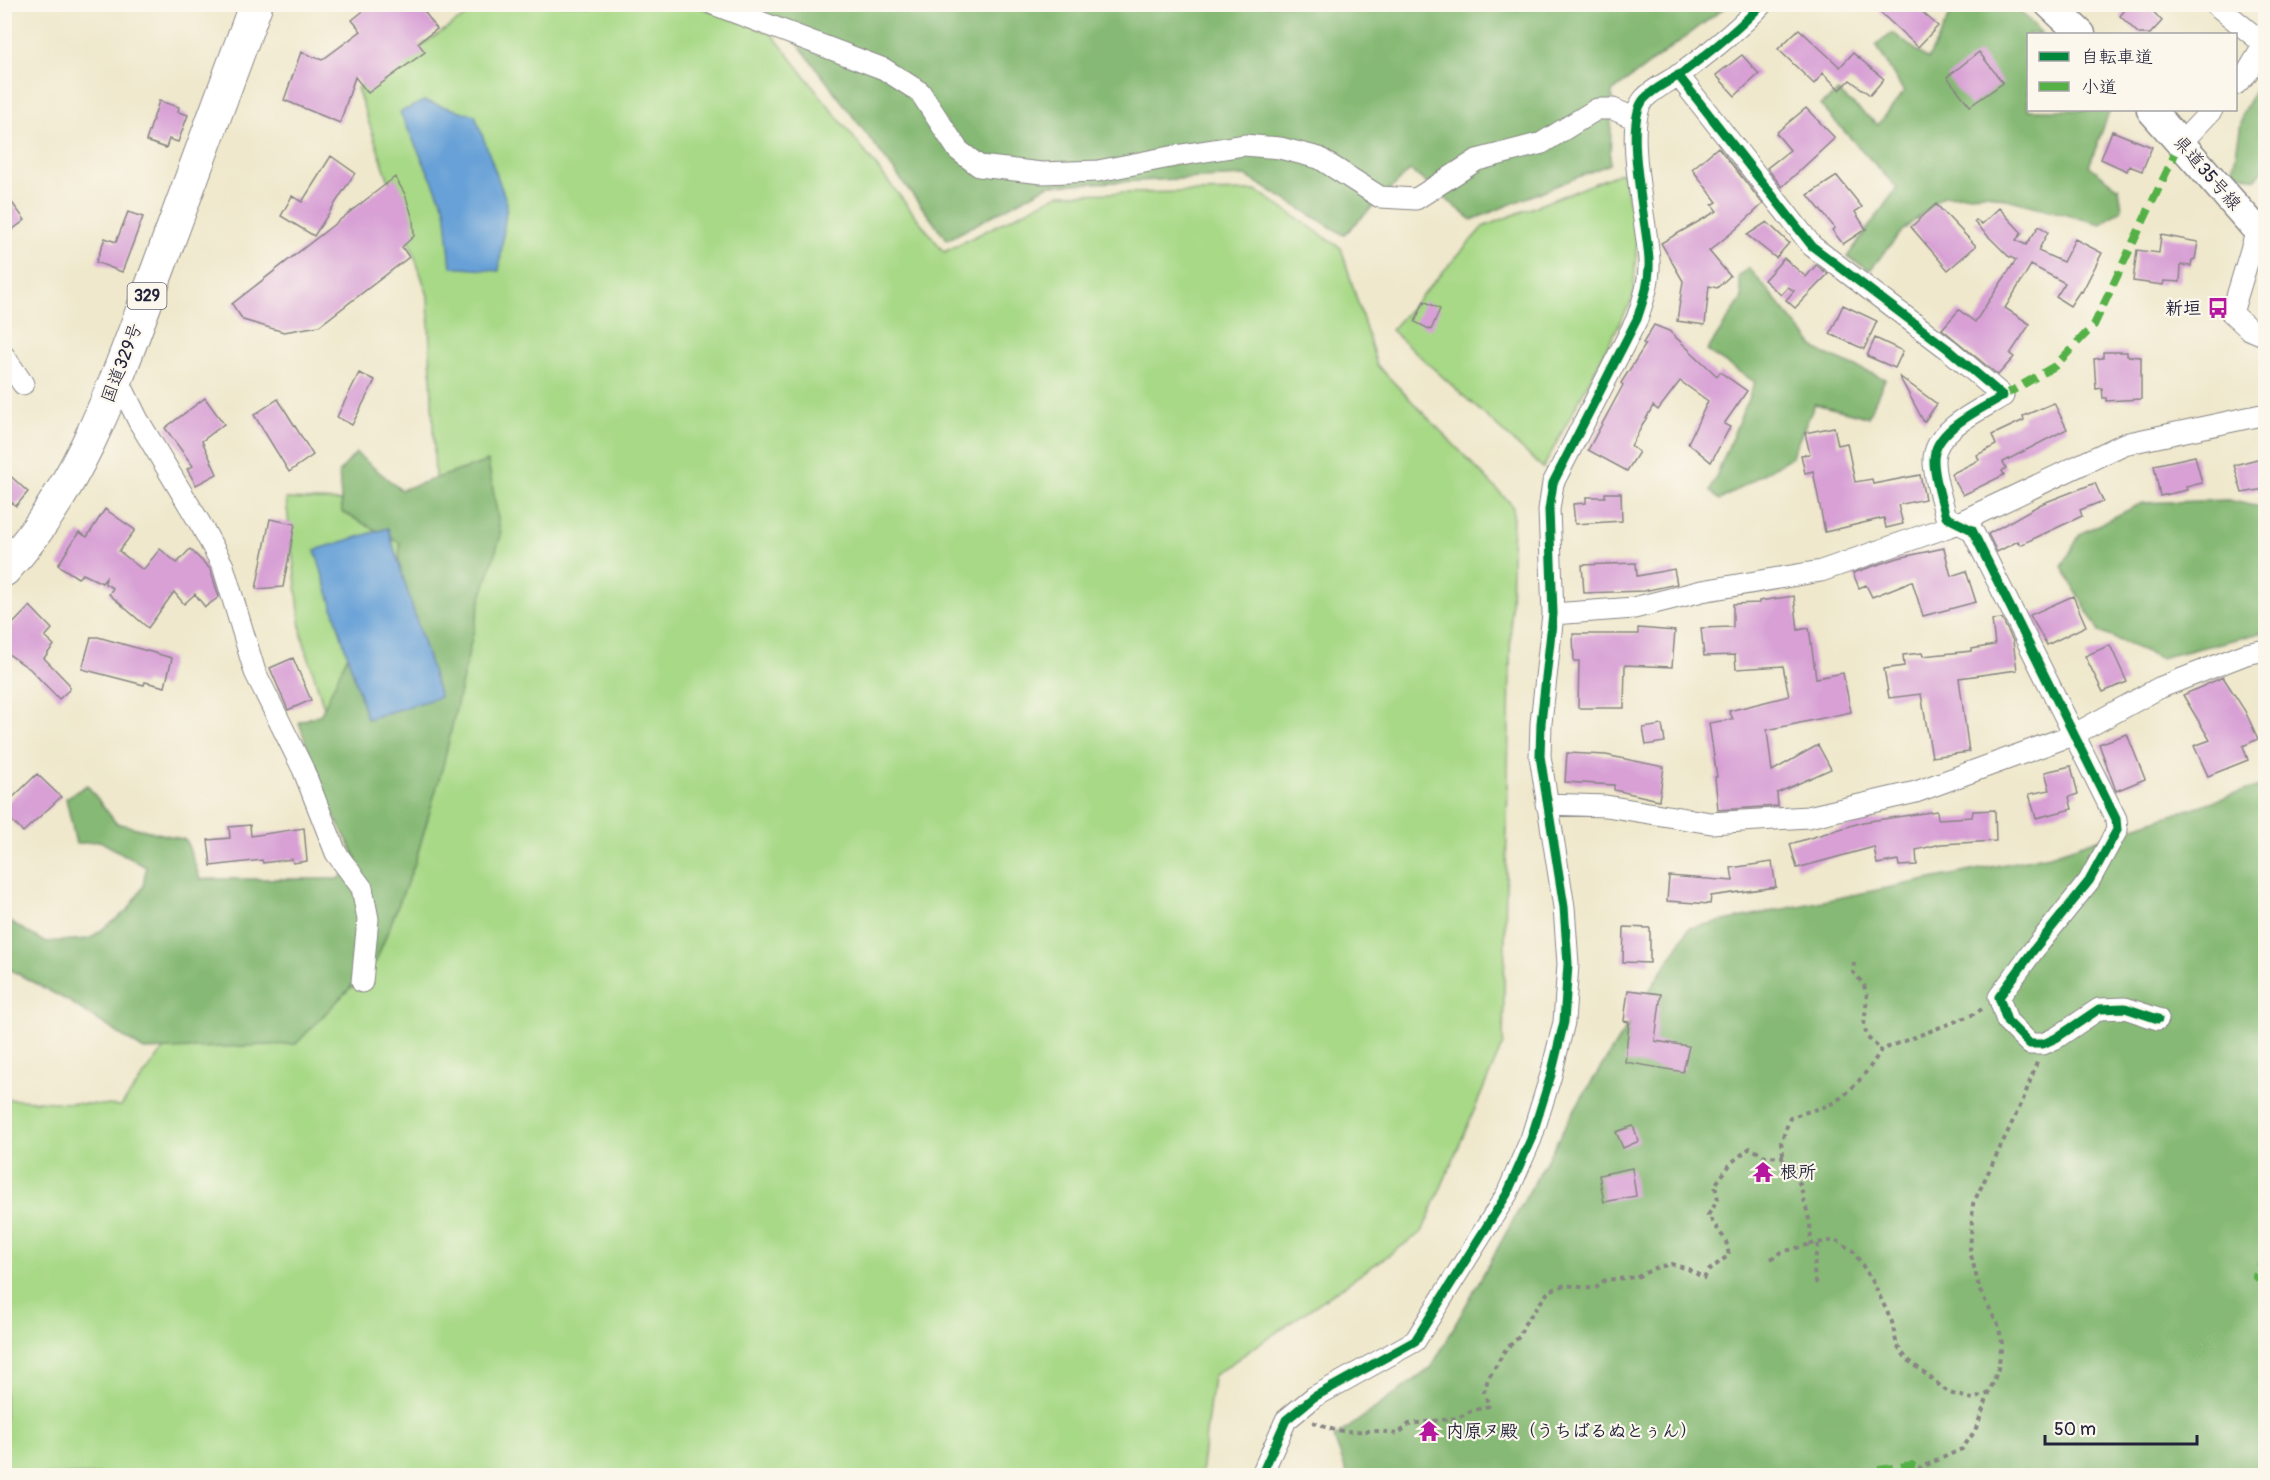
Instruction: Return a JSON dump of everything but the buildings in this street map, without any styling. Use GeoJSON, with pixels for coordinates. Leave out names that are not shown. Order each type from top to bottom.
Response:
{"type":"FeatureCollection","features":[{"type":"Feature","properties":{"kind":"highway","name":"国道329号"},"geometry":{"type":"LineString","coordinates":[[4,570],[20,553],[59,498],[91,440],[117,377],[256,4]]}},
{"type":"Feature","properties":{"kind":"main road"},"geometry":{"type":"LineString","coordinates":[[2049,4],[2080,33]]}},
{"type":"Feature","properties":{"kind":"main road","name":"県道35号線"},"geometry":{"type":"LineString","coordinates":[[2152,111],[2261,232]]}},
{"type":"Feature","properties":{"kind":"street"},"geometry":{"type":"LineString","coordinates":[[713,4],[884,69],[920,92],[958,150],[980,166],[1041,173],[1098,171],[1244,145],[1280,148],[1319,158],[1380,197],[1416,199],[1477,160],[1542,143],[1597,109],[1613,109],[1636,119]]}},
{"type":"Feature","properties":{"kind":"street"},"geometry":{"type":"LineString","coordinates":[[1261,1476],[1286,1420],[1314,1397],[1415,1341],[1507,1194],[1532,1139],[1564,1022],[1568,964],[1564,907],[1540,756],[1541,723],[1553,614],[1549,510],[1553,483],[1637,319],[1647,291],[1650,263],[1635,145],[1636,119],[1642,101],[1655,89],[1723,42],[1762,4]]}},
{"type":"Feature","properties":{"kind":"street"},"geometry":{"type":"LineString","coordinates":[[2215,4],[2265,43],[2247,73],[2237,82]]}},
{"type":"Feature","properties":{"kind":"street"},"geometry":{"type":"LineString","coordinates":[[1678,75],[1812,246],[1948,349],[2003,396],[1952,428],[1938,442],[1934,461],[1946,517],[1972,530],[2075,734],[2116,819],[2117,830],[2089,881],[2032,952],[2000,997],[2007,1021],[2030,1044],[2043,1044],[2056,1038],[2099,1009],[2125,1008],[2158,1019]]}},
{"type":"Feature","properties":{"kind":"street"},"geometry":{"type":"LineString","coordinates":[[2181,143],[2211,111]]}},
{"type":"Feature","properties":{"kind":"street"},"geometry":{"type":"LineString","coordinates":[[2261,232],[2232,313],[2249,329],[2265,336]]}},
{"type":"Feature","properties":{"kind":"street"},"geometry":{"type":"LineString","coordinates":[[4,356],[23,384]]}},
{"type":"Feature","properties":{"kind":"street"},"geometry":{"type":"LineString","coordinates":[[117,377],[138,420],[223,566],[255,672],[303,769],[336,853],[362,888],[368,919],[362,982]]}},
{"type":"Feature","properties":{"kind":"street"},"geometry":{"type":"LineString","coordinates":[[1553,614],[1634,608],[1701,591],[1821,572],[1956,524],[2124,444],[2265,414]]}},
{"type":"Feature","properties":{"kind":"street"},"geometry":{"type":"LineString","coordinates":[[1546,804],[1606,806],[1711,823],[1808,817],[1916,792],[2075,734],[2159,688],[2246,654],[2265,650]]}},
{"type":"Feature","properties":{"kind":"path"},"geometry":{"type":"LineString","coordinates":[[1854,962],[1853,972],[1864,985],[1867,997],[1864,1025],[1867,1037],[1881,1050]]}},
{"type":"Feature","properties":{"kind":"path"},"geometry":{"type":"LineString","coordinates":[[1811,1244],[1810,1223],[1800,1184],[1785,1164],[1781,1142],[1790,1118],[1827,1106],[1855,1086],[1872,1066],[1881,1050],[1972,1015],[1983,1008],[2006,1017]]}},
{"type":"Feature","properties":{"kind":"path"},"geometry":{"type":"LineString","coordinates":[[1918,1469],[1962,1449],[1975,1431],[1998,1369],[2002,1343],[1998,1324],[1980,1291],[1970,1251],[1973,1204],[2014,1121],[2038,1065],[2030,1044]]}},
{"type":"Feature","properties":{"kind":"path"},"geometry":{"type":"LineString","coordinates":[[1314,1397],[1316,1403],[1304,1417],[1322,1427],[1357,1433],[1375,1431],[1398,1434],[1409,1424],[1458,1418],[1489,1406],[1484,1392],[1488,1379],[1506,1349],[1520,1336],[1523,1326],[1549,1291],[1565,1285],[1595,1289],[1605,1280],[1637,1277],[1671,1264],[1688,1269],[1704,1278],[1708,1271],[1729,1255],[1726,1241],[1708,1215],[1718,1200],[1715,1185],[1732,1162],[1750,1148],[1765,1156],[1784,1157]]}},
{"type":"Feature","properties":{"kind":"path"},"geometry":{"type":"LineString","coordinates":[[1771,1259],[1782,1252],[1836,1240],[1853,1251],[1881,1298],[1892,1322],[1897,1346],[1907,1359],[1949,1393],[1972,1399],[1990,1393]]}},
{"type":"Feature","properties":{"kind":"path"},"geometry":{"type":"LineString","coordinates":[[1818,1244],[1814,1267],[1815,1282],[1819,1287]]}},
{"type":"Feature","properties":{"kind":"green space"},"geometry":{"type":"Polygon","coordinates":[[[482,5],[694,5],[771,33],[944,252],[1059,194],[1257,191],[1341,248],[1377,365],[1513,506],[1503,1043],[1422,1232],[1213,1376],[1201,1475],[5,1475],[4,1099],[121,1106],[178,1030],[343,962],[356,812],[302,636],[286,499],[436,504],[428,296],[357,88],[482,5]]]}},
{"type":"Feature","properties":{"kind":"green space"},"geometry":{"type":"Polygon","coordinates":[[[724,5],[1728,5],[1612,92],[1610,164],[1472,220],[1410,170],[1344,235],[1246,176],[1049,185],[947,240],[779,19],[724,5]]]}},
{"type":"Feature","properties":{"kind":"green space"},"geometry":{"type":"Polygon","coordinates":[[[1955,5],[2015,5],[2041,33],[2027,33],[2027,111],[2110,111],[2089,166],[2119,188],[2122,209],[2101,224],[1988,194],[1943,196],[1902,231],[1870,270],[1847,257],[1897,188],[1820,105],[1838,92],[1878,125],[1904,92],[1876,45],[1893,33],[1928,59],[1955,5]]]}},
{"type":"Feature","properties":{"kind":"green space"},"geometry":{"type":"Polygon","coordinates":[[[2265,71],[2265,167],[2256,179],[2233,171],[2243,112],[2265,71]]]}},
{"type":"Feature","properties":{"kind":"green space"},"geometry":{"type":"Polygon","coordinates":[[[1623,172],[1637,243],[1633,298],[1543,468],[1391,330],[1483,227],[1623,172]]]}},
{"type":"Feature","properties":{"kind":"green space"},"geometry":{"type":"Polygon","coordinates":[[[1749,268],[1818,351],[1885,379],[1868,417],[1815,404],[1791,457],[1720,500],[1710,491],[1755,382],[1707,351],[1742,298],[1739,276],[1749,268]]]}},
{"type":"Feature","properties":{"kind":"green space"},"geometry":{"type":"Polygon","coordinates":[[[356,453],[401,490],[488,461],[501,535],[481,598],[444,762],[415,863],[376,961],[296,1044],[144,1050],[70,1002],[5,967],[4,918],[44,942],[89,939],[128,910],[143,887],[146,867],[100,841],[76,844],[66,798],[87,785],[116,823],[186,840],[200,879],[339,879],[357,859],[323,795],[299,722],[321,714],[360,628],[397,602],[400,543],[342,512],[339,472],[356,453]]]}},
{"type":"Feature","properties":{"kind":"green space"},"geometry":{"type":"Polygon","coordinates":[[[2228,500],[2265,508],[2265,632],[2160,658],[2099,632],[2062,567],[2080,534],[2142,503],[2228,500]]]}},
{"type":"Feature","properties":{"kind":"green space"},"geometry":{"type":"Polygon","coordinates":[[[2265,784],[2265,1475],[1348,1476],[1334,1438],[1431,1368],[1576,1107],[1689,928],[2050,855],[2265,784]]]}},
{"type":"Feature","properties":{"kind":"water"},"geometry":{"type":"Polygon","coordinates":[[[424,101],[475,115],[507,203],[499,271],[451,267],[445,208],[400,112],[424,101]]]}},
{"type":"Feature","properties":{"kind":"water"},"geometry":{"type":"Polygon","coordinates":[[[388,528],[440,697],[367,719],[315,550],[388,528]]]}},
{"type":"Feature","properties":{"kind":"marked path"},"geometry":{"type":"LineString","coordinates":[[2003,396],[2055,366],[2094,325],[2175,154]]}},
{"type":"Feature","properties":{"kind":"marked path"},"geometry":{"type":"LineString","coordinates":[[2266,1253],[2256,1276],[2266,1286]]}},
{"type":"Feature","properties":{"kind":"marked path"},"geometry":{"type":"LineString","coordinates":[[1856,1476],[1872,1471],[1912,1465],[1928,1476]]}},
{"type":"Feature","properties":{"kind":"cycle path"},"geometry":{"type":"LineString","coordinates":[[1261,1476],[1286,1420],[1314,1397],[1415,1341],[1507,1194],[1531,1139],[1551,1075],[1564,1022],[1568,964],[1564,907],[1540,756],[1541,723],[1553,614],[1549,510],[1553,483],[1637,319],[1646,291],[1649,261],[1636,152],[1635,130],[1638,112],[1648,95],[1713,49],[1762,4]]}},
{"type":"Feature","properties":{"kind":"cycle path"},"geometry":{"type":"LineString","coordinates":[[1678,75],[1812,246],[1948,349],[2003,396],[1960,422],[1941,440],[1934,461],[1938,489],[1946,517],[1972,530],[2116,819],[2117,830],[2089,881],[1999,997],[2007,1021],[2030,1044],[2043,1044],[2056,1038],[2099,1009],[2125,1008],[2158,1019]]}},
{"type":"Feature","properties":{"kind":"place","name":"新垣"},"geometry":{"type":"Point","coordinates":[2218,308]}},
{"type":"Feature","properties":{"kind":"place","name":"根所"},"geometry":{"type":"Point","coordinates":[1763,1172]}},
{"type":"Feature","properties":{"kind":"place","name":"内原ヌ殿（うちばるぬとぅん）"},"geometry":{"type":"Point","coordinates":[1429,1431]}}]}
